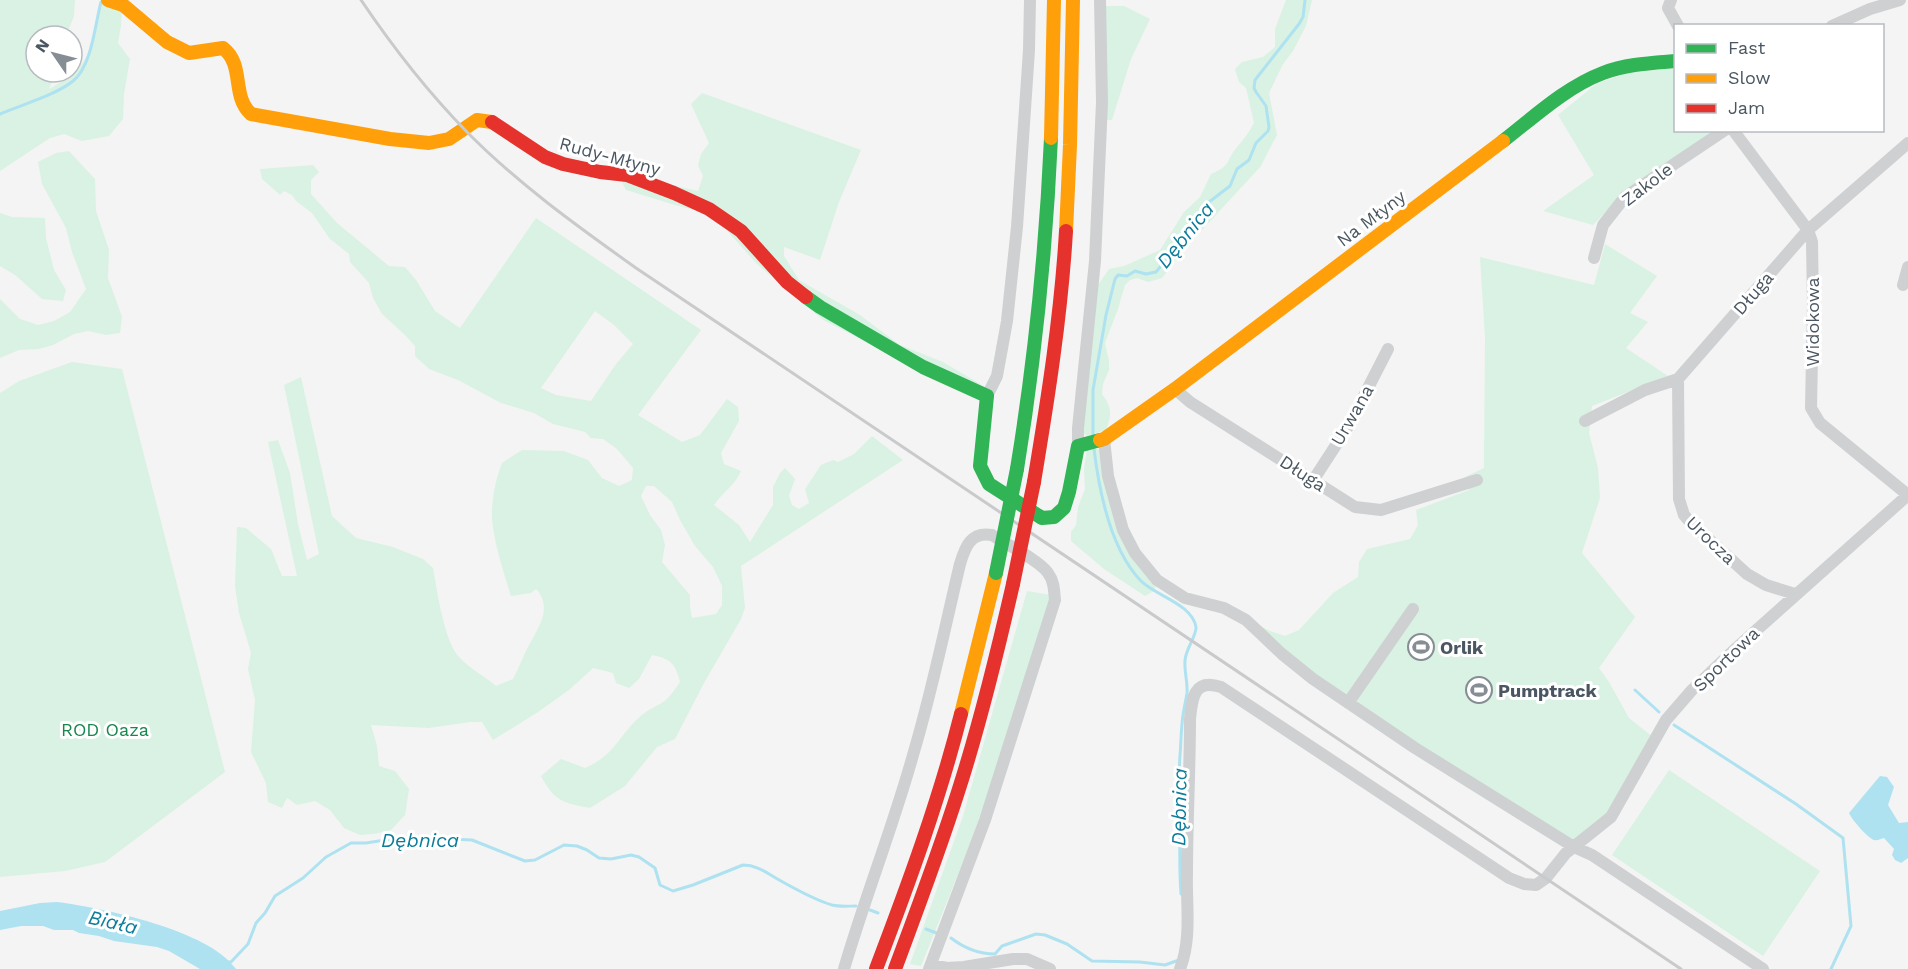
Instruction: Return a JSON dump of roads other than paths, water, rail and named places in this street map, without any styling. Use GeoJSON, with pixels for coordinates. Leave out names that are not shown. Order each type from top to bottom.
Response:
{"type":"FeatureCollection","features":[{"type":"Feature","properties":{"kind":"street","name":"Rudy-Młyny"},"geometry":{"type":"LineString","coordinates":[[108,0],[123,5],[167,42],[189,53],[224,48],[229,51],[234,60],[244,106],[251,114],[390,139],[429,143],[449,139],[477,120],[491,122],[545,157],[563,164],[627,175],[674,193],[709,209],[741,231],[788,282],[820,307],[923,367],[987,396]]}},
{"type":"Feature","properties":{"kind":"street"},"geometry":{"type":"LineString","coordinates":[[1030,0],[1029,50],[1017,227],[1008,309],[997,376],[987,396],[981,466],[989,484],[1042,518],[1051,519],[1061,513],[1066,504],[1078,446],[1095,261],[1102,102],[1100,0]]}},
{"type":"Feature","properties":{"kind":"street"},"geometry":{"type":"LineString","coordinates":[[876,969],[949,762],[996,573],[1017,469],[1030,383],[1047,227],[1052,144],[1054,0]]}},
{"type":"Feature","properties":{"kind":"street"},"geometry":{"type":"LineString","coordinates":[[895,969],[966,768],[989,686],[1034,482],[1050,386],[1065,242],[1071,141],[1073,0]]}},
{"type":"Feature","properties":{"kind":"street"},"geometry":{"type":"LineString","coordinates":[[1836,24],[1870,9],[1900,0]]}},
{"type":"Feature","properties":{"kind":"street"},"geometry":{"type":"LineString","coordinates":[[1669,1],[1669,12],[1677,24]]}},
{"type":"Feature","properties":{"kind":"street","name":"Na Młyny"},"geometry":{"type":"LineString","coordinates":[[1104,439],[1175,389],[1573,88],[1603,73],[1635,65],[1674,62]]}},
{"type":"Feature","properties":{"kind":"street","name":"Zakole"},"geometry":{"type":"LineString","coordinates":[[1594,258],[1603,225],[1625,197],[1722,132]]}},
{"type":"Feature","properties":{"kind":"street","name":"Widokowa"},"geometry":{"type":"LineString","coordinates":[[1734,132],[1808,230],[1812,242],[1811,408],[1820,423],[1908,495]]}},
{"type":"Feature","properties":{"kind":"street","name":"Długa"},"geometry":{"type":"LineString","coordinates":[[1585,421],[1646,390],[1678,379],[1808,230],[1908,143]]}},
{"type":"Feature","properties":{"kind":"street"},"geometry":{"type":"LineString","coordinates":[[1903,285],[1908,267]]}},
{"type":"Feature","properties":{"kind":"street","name":"Urwana"},"geometry":{"type":"LineString","coordinates":[[1314,479],[1349,425],[1388,349]]}},
{"type":"Feature","properties":{"kind":"street","name":"Urocza"},"geometry":{"type":"LineString","coordinates":[[1678,379],[1679,499],[1684,515],[1748,574],[1766,585],[1795,594]]}},
{"type":"Feature","properties":{"kind":"street","name":"Długa"},"geometry":{"type":"LineString","coordinates":[[1175,389],[1190,402],[1355,507],[1381,510],[1477,480]]}},
{"type":"Feature","properties":{"kind":"street"},"geometry":{"type":"LineString","coordinates":[[1078,446],[1104,439],[1108,476],[1123,530],[1128,542],[1157,580],[1185,598],[1224,608],[1246,620],[1281,654],[1348,703],[1415,748],[1574,847],[1592,855],[1763,969]]}},
{"type":"Feature","properties":{"kind":"street","name":"Sportowa"},"geometry":{"type":"LineString","coordinates":[[1180,969],[1185,958],[1188,935],[1187,874],[1192,700],[1200,687],[1211,684],[1221,687],[1509,878],[1524,884],[1536,885],[1546,878],[1566,853],[1611,818],[1666,720],[1692,690],[1795,594],[1908,495]]}},
{"type":"Feature","properties":{"kind":"street"},"geometry":{"type":"LineString","coordinates":[[844,969],[862,907],[891,828],[914,753],[966,544],[975,537],[985,534],[992,535],[1041,566],[1048,573],[1054,585],[1055,600],[985,820],[931,967],[955,968],[1013,958],[1027,959],[1050,969]]}},
{"type":"Feature","properties":{"kind":"street"},"geometry":{"type":"LineString","coordinates":[[1348,703],[1413,609]]}},
{"type":"Feature","properties":{"kind":"water"},"geometry":{"type":"Polygon","coordinates":[[[1880,776],[1887,777],[1894,787],[1888,805],[1899,823],[1908,822],[1908,858],[1901,863],[1895,860],[1892,855],[1894,849],[1884,838],[1871,839],[1849,813],[1880,776]]]}},
{"type":"Feature","properties":{"kind":"water","name":"Biała"},"geometry":{"type":"Polygon","coordinates":[[[57,902],[127,916],[180,932],[222,955],[236,969],[200,969],[169,951],[157,947],[114,941],[73,930],[21,926],[0,930],[0,911],[57,902]]]}},
{"type":"Feature","properties":{"kind":"waterway","name":"Dębnica"},"geometry":{"type":"LineString","coordinates":[[1093,437],[1093,390],[1106,315],[1115,279],[1118,275],[1127,276],[1135,271],[1146,274],[1156,272],[1189,234],[1209,202],[1230,186],[1237,169],[1249,160],[1256,143],[1269,127],[1266,106],[1254,88],[1255,80],[1299,24],[1303,17],[1305,0]]}},
{"type":"Feature","properties":{"kind":"waterway"},"geometry":{"type":"LineString","coordinates":[[0,114],[57,91],[73,81],[85,65],[89,55],[101,2]]}},
{"type":"Feature","properties":{"kind":"waterway","name":"Dębnica"},"geometry":{"type":"LineString","coordinates":[[1094,449],[1103,501],[1122,553],[1141,581],[1181,606],[1188,612],[1196,627],[1185,661],[1187,693],[1183,712],[1179,772],[1181,894]]}},
{"type":"Feature","properties":{"kind":"waterway"},"geometry":{"type":"LineString","coordinates":[[1635,690],[1659,712]]}},
{"type":"Feature","properties":{"kind":"waterway"},"geometry":{"type":"LineString","coordinates":[[1674,725],[1796,804],[1843,838],[1851,926],[1831,969]]}},
{"type":"Feature","properties":{"kind":"waterway","name":"Dębnica"},"geometry":{"type":"LineString","coordinates":[[227,962],[231,962],[248,944],[256,923],[275,896],[303,878],[326,857],[351,843],[404,837],[472,840],[525,861],[535,860],[564,845],[577,846],[599,858],[611,859],[631,855],[639,857],[655,868],[660,885],[673,891],[748,865],[763,870],[826,903],[856,906]]}},
{"type":"Feature","properties":{"kind":"waterway","name":"Dębnica"},"geometry":{"type":"LineString","coordinates":[[870,910],[878,913]]}},
{"type":"Feature","properties":{"kind":"waterway","name":"Dębnica"},"geometry":{"type":"LineString","coordinates":[[926,929],[939,934]]}},
{"type":"Feature","properties":{"kind":"waterway","name":"Dębnica"},"geometry":{"type":"LineString","coordinates":[[951,938],[972,950],[995,954],[1002,946],[1036,934],[1045,935],[1067,944],[1092,961],[1165,965],[1179,960]]}},
{"type":"Feature","properties":{"kind":"railway"},"geometry":{"type":"LineString","coordinates":[[361,0],[410,68],[466,131],[527,186],[592,236],[636,268],[1681,969]]}},
{"type":"Feature","properties":{"kind":"place","name":"Orlik"},"geometry":{"type":"Point","coordinates":[1421,647]}},
{"type":"Feature","properties":{"kind":"place","name":"Pumptrack"},"geometry":{"type":"Point","coordinates":[1479,690]}},
{"type":"Feature","properties":{"kind":"park label","name":"ROD Oaza"},"geometry":{"type":"Point","coordinates":[105,729]}}]}
